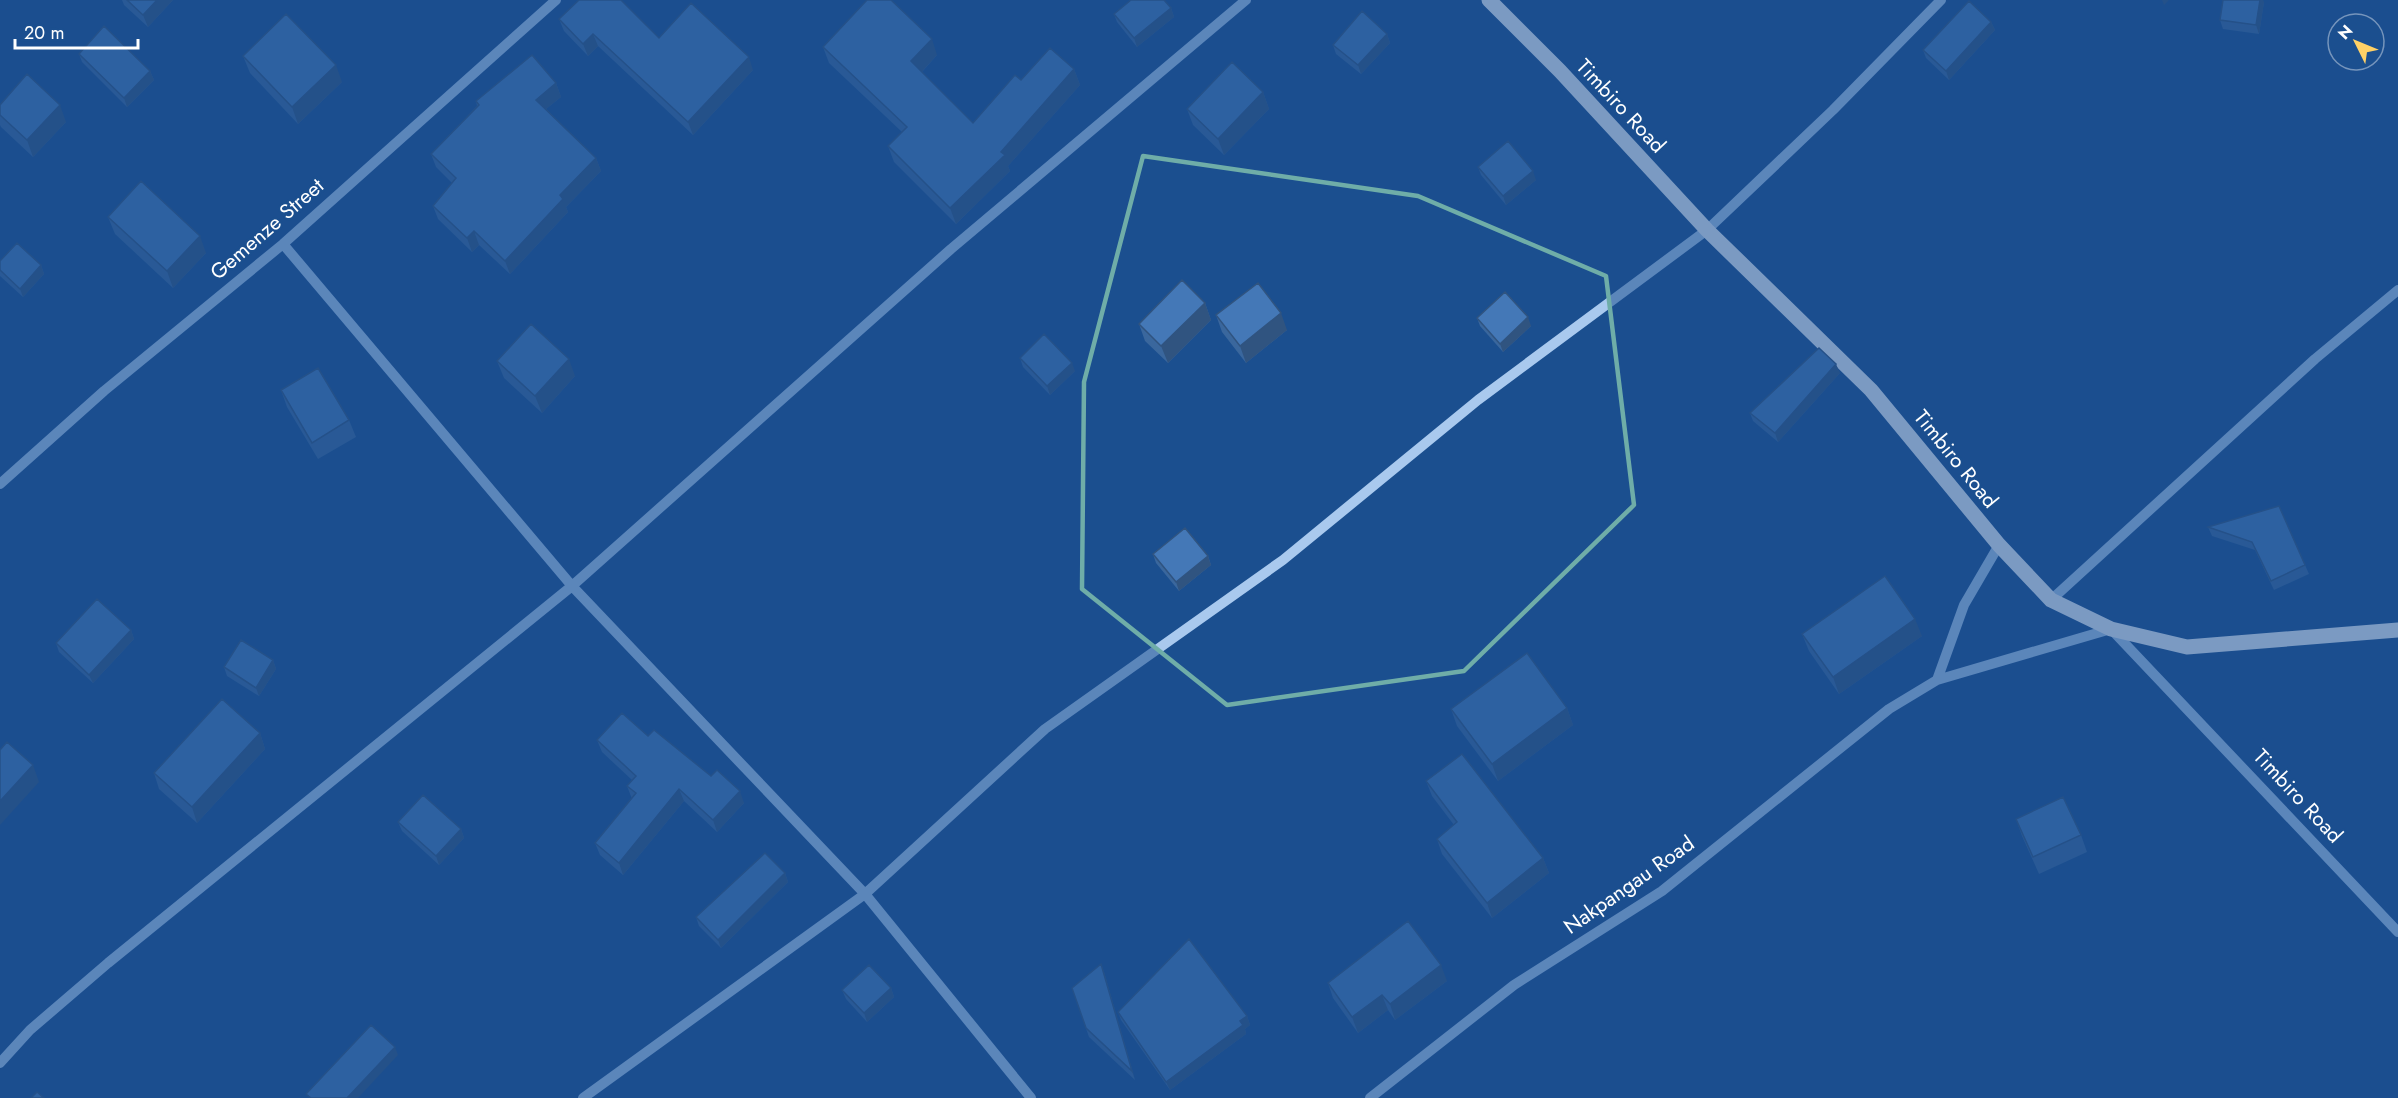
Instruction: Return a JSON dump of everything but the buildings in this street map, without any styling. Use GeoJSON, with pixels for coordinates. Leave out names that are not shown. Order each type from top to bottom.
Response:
{"type":"FeatureCollection","features":[{"type":"Feature","properties":{"kind":"main road","name":"Timbiro Road"},"geometry":{"type":"LineString","coordinates":[[1490,0],[1560,71],[1707,230],[1871,390],[1999,545],[2051,600],[2111,629]]}},
{"type":"Feature","properties":{"kind":"main road"},"geometry":{"type":"LineString","coordinates":[[2111,629],[2187,647],[2398,630]]}},
{"type":"Feature","properties":{"kind":"street","name":"Gemenze Street"},"geometry":{"type":"LineString","coordinates":[[0,484],[104,391],[283,244],[556,0]]}},
{"type":"Feature","properties":{"kind":"street"},"geometry":{"type":"LineString","coordinates":[[0,1063],[30,1030],[108,963],[572,586],[951,249],[1246,0]]}},
{"type":"Feature","properties":{"kind":"street"},"geometry":{"type":"LineString","coordinates":[[583,1098],[865,894],[1045,729],[1283,560],[1478,400],[1707,230],[1833,110],[1941,0]]}},
{"type":"Feature","properties":{"kind":"street"},"geometry":{"type":"LineString","coordinates":[[283,244],[572,586],[865,894],[1031,1098]]}},
{"type":"Feature","properties":{"kind":"street"},"geometry":{"type":"LineString","coordinates":[[2051,600],[2315,359],[2398,290]]}},
{"type":"Feature","properties":{"kind":"street"},"geometry":{"type":"LineString","coordinates":[[1938,680],[1964,605],[1999,545]]}},
{"type":"Feature","properties":{"kind":"street","name":"Nakpangau Road"},"geometry":{"type":"LineString","coordinates":[[1370,1098],[1514,985],[1662,891],[1889,710],[1938,680],[2111,629]]}},
{"type":"Feature","properties":{"kind":"street","name":"Timbiro Road"},"geometry":{"type":"LineString","coordinates":[[2111,629],[2398,932]]}},
{"type":"Feature","properties":{"kind":"highlighted area"},"geometry":{"type":"Polygon","coordinates":[[[1143,156],[1418,196],[1606,276],[1634,505],[1464,671],[1227,705],[1082,589],[1084,382],[1143,156]]]}}]}
